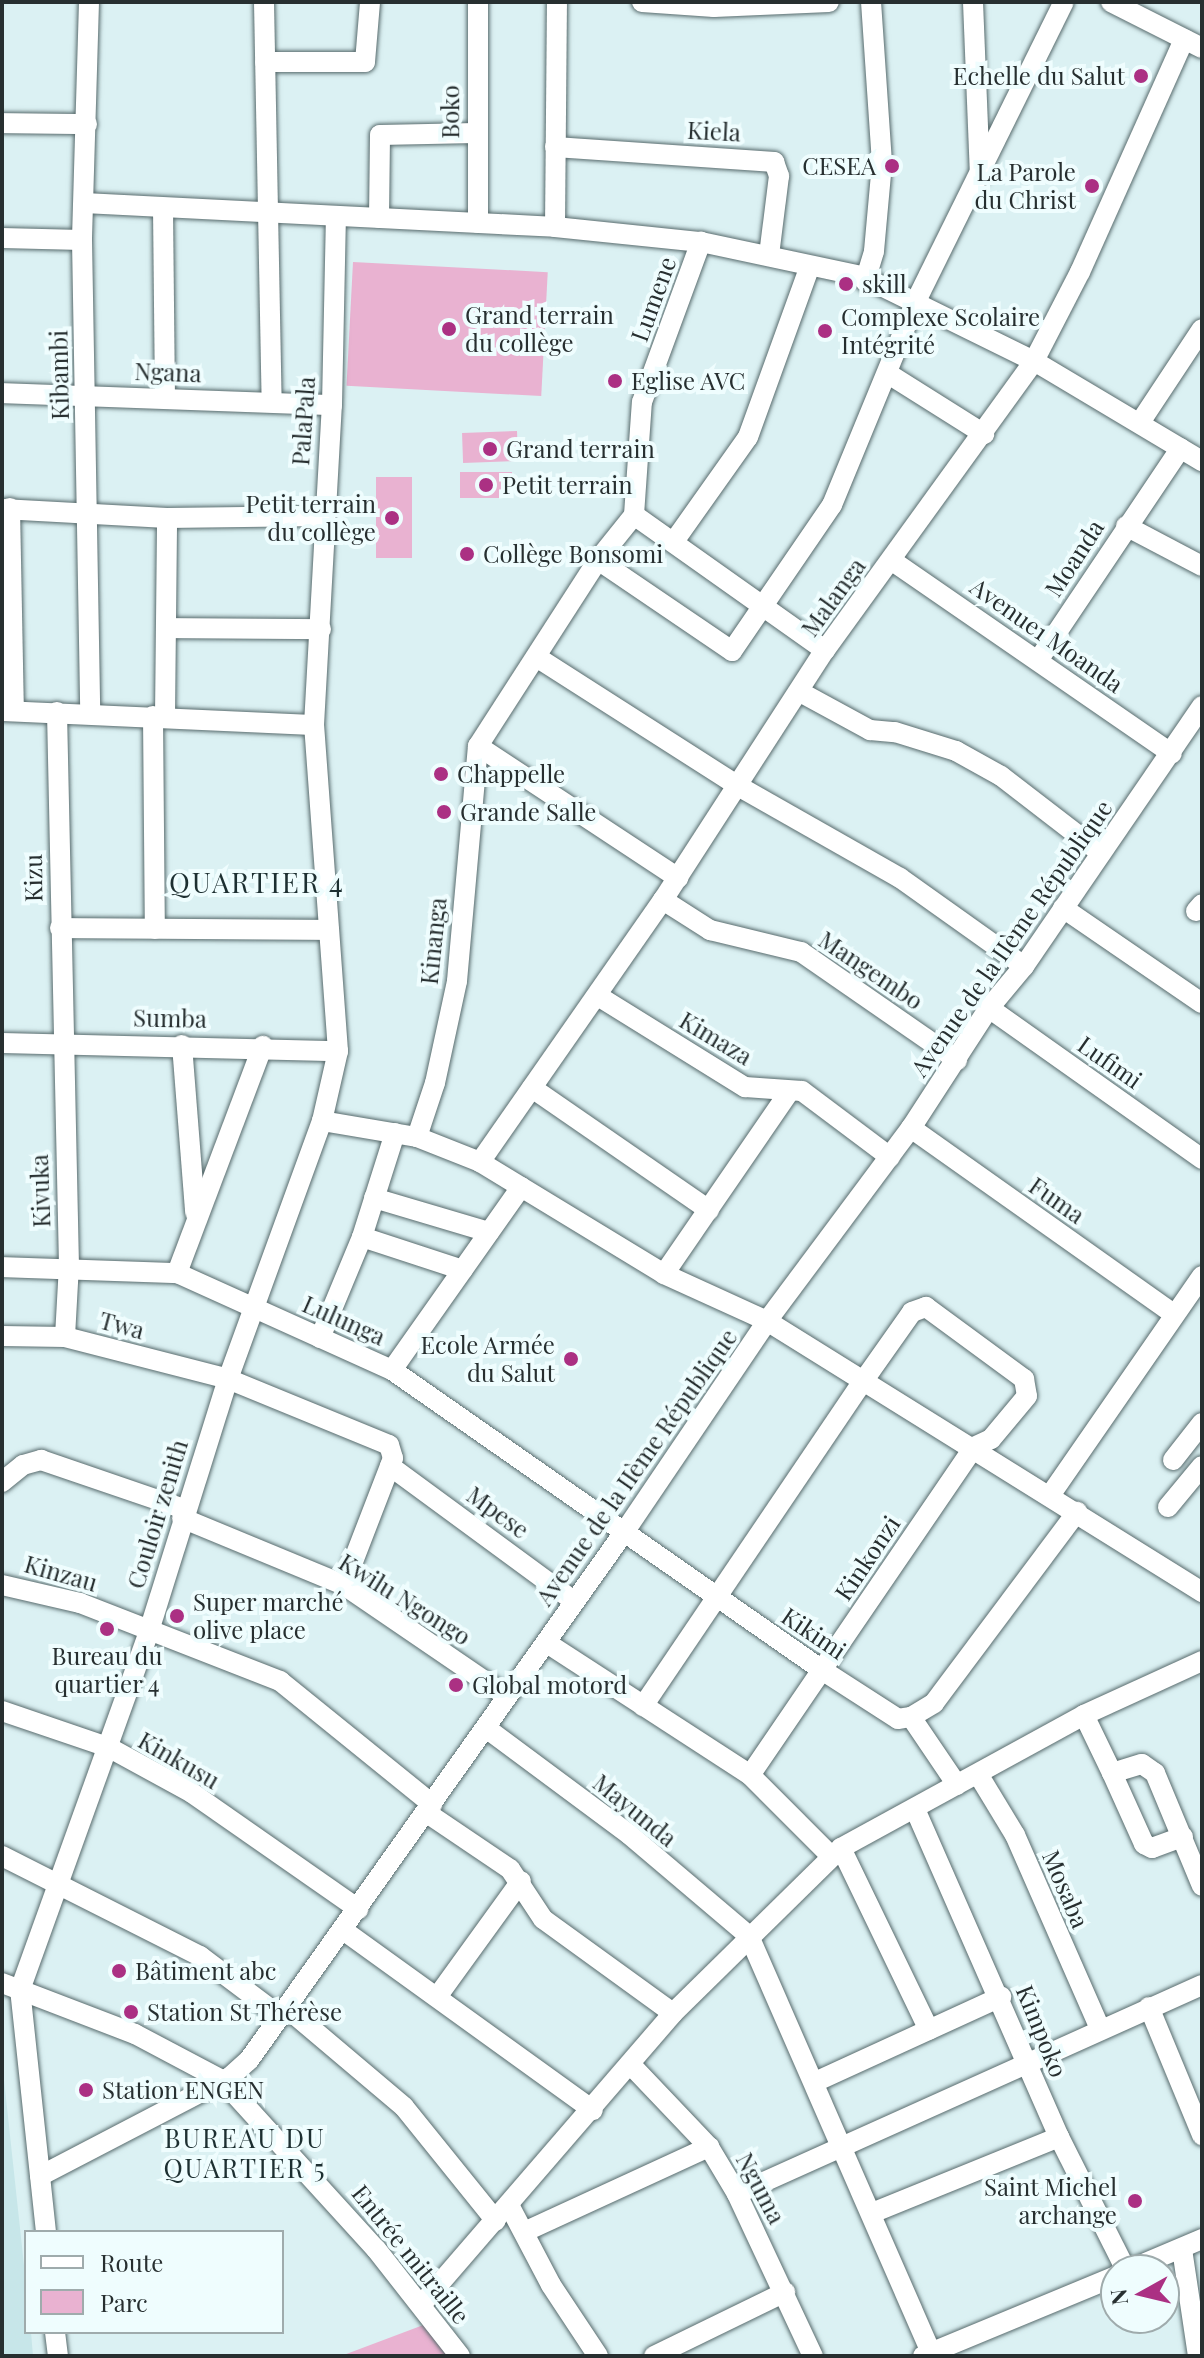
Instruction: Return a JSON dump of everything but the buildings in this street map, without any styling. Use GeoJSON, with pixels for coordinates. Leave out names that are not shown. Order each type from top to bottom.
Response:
{"type":"FeatureCollection","features":[{"type":"Feature","properties":{"kind":"street"},"geometry":{"type":"LineString","coordinates":[[89,2],[84,203],[555,227],[701,242],[769,255],[865,281],[917,299],[1141,421],[1202,461]]}},
{"type":"Feature","properties":{"kind":"street"},"geometry":{"type":"LineString","coordinates":[[264,2],[265,210],[272,401]]}},
{"type":"Feature","properties":{"kind":"street"},"geometry":{"type":"LineString","coordinates":[[265,62],[365,62],[370,2]]}},
{"type":"Feature","properties":{"kind":"street","name":"Boko"},"geometry":{"type":"LineString","coordinates":[[478,2],[478,223]]}},
{"type":"Feature","properties":{"kind":"street"},"geometry":{"type":"LineString","coordinates":[[555,227],[557,2]]}},
{"type":"Feature","properties":{"kind":"street"},"geometry":{"type":"LineString","coordinates":[[642,2],[714,7],[829,2]]}},
{"type":"Feature","properties":{"kind":"street"},"geometry":{"type":"LineString","coordinates":[[865,281],[874,251],[882,163],[871,2]]}},
{"type":"Feature","properties":{"kind":"street"},"geometry":{"type":"LineString","coordinates":[[973,2],[980,177]]}},
{"type":"Feature","properties":{"kind":"street"},"geometry":{"type":"LineString","coordinates":[[598,560],[732,651],[832,505],[917,299],[1064,2]]}},
{"type":"Feature","properties":{"kind":"street"},"geometry":{"type":"LineString","coordinates":[[1111,2],[1193,43]]}},
{"type":"Feature","properties":{"kind":"street","name":"Malanga"},"geometry":{"type":"LineString","coordinates":[[480,1162],[678,878],[825,650],[1034,361],[1193,43]]}},
{"type":"Feature","properties":{"kind":"street"},"geometry":{"type":"LineString","coordinates":[[2,123],[87,124]]}},
{"type":"Feature","properties":{"kind":"street"},"geometry":{"type":"LineString","coordinates":[[379,218],[380,135],[476,133]]}},
{"type":"Feature","properties":{"kind":"street","name":"Kiela"},"geometry":{"type":"LineString","coordinates":[[555,147],[774,162],[779,176],[769,255]]}},
{"type":"Feature","properties":{"kind":"street","name":"Kibambi"},"geometry":{"type":"LineString","coordinates":[[83,510],[87,394],[82,240],[84,203]]}},
{"type":"Feature","properties":{"kind":"street"},"geometry":{"type":"LineString","coordinates":[[163,208],[165,398]]}},
{"type":"Feature","properties":{"kind":"street","name":"PalaPala"},"geometry":{"type":"LineString","coordinates":[[314,725],[321,629],[322,516],[332,405],[336,216]]}},
{"type":"Feature","properties":{"kind":"street"},"geometry":{"type":"LineString","coordinates":[[2,238],[82,240]]}},
{"type":"Feature","properties":{"kind":"street","name":"Lumene"},"geometry":{"type":"LineString","coordinates":[[634,515],[642,402],[701,242]]}},
{"type":"Feature","properties":{"kind":"street"},"geometry":{"type":"LineString","coordinates":[[675,540],[748,437],[810,266]]}},
{"type":"Feature","properties":{"kind":"street"},"geometry":{"type":"LineString","coordinates":[[1141,421],[1202,329]]}},
{"type":"Feature","properties":{"kind":"street"},"geometry":{"type":"LineString","coordinates":[[887,373],[984,434]]}},
{"type":"Feature","properties":{"kind":"street","name":"Ngana"},"geometry":{"type":"LineString","coordinates":[[2,393],[332,405]]}},
{"type":"Feature","properties":{"kind":"street","name":"Moanda"},"geometry":{"type":"LineString","coordinates":[[1039,659],[1181,448]]}},
{"type":"Feature","properties":{"kind":"street"},"geometry":{"type":"LineString","coordinates":[[322,516],[167,518],[83,510],[6,509],[8,711],[90,712],[314,725],[338,1051]]}},
{"type":"Feature","properties":{"kind":"street"},"geometry":{"type":"LineString","coordinates":[[83,510],[90,712]]}},
{"type":"Feature","properties":{"kind":"street"},"geometry":{"type":"LineString","coordinates":[[634,515],[675,540],[825,650]]}},
{"type":"Feature","properties":{"kind":"street","name":"Kinanga"},"geometry":{"type":"LineString","coordinates":[[417,1137],[435,1083],[457,981],[478,746],[538,658],[598,560],[634,515]]}},
{"type":"Feature","properties":{"kind":"street"},"geometry":{"type":"LineString","coordinates":[[155,929],[167,518]]}},
{"type":"Feature","properties":{"kind":"street","name":"Moanda"},"geometry":{"type":"LineString","coordinates":[[1126,526],[1202,566]]}},
{"type":"Feature","properties":{"kind":"street","name":"Avenue1 Moanda"},"geometry":{"type":"LineString","coordinates":[[891,560],[1039,659],[1172,754]]}},
{"type":"Feature","properties":{"kind":"street"},"geometry":{"type":"LineString","coordinates":[[166,628],[321,629]]}},
{"type":"Feature","properties":{"kind":"street"},"geometry":{"type":"LineString","coordinates":[[538,658],[738,786],[900,878],[1024,966]]}},
{"type":"Feature","properties":{"kind":"street"},"geometry":{"type":"LineString","coordinates":[[800,692],[870,730],[895,732],[956,751],[1001,776],[1101,853]]}},
{"type":"Feature","properties":{"kind":"street","name":"Avenue de la IIème République"},"geometry":{"type":"LineString","coordinates":[[40,2176],[222,2080],[249,2060],[547,1643],[767,1321],[911,1128],[989,1008],[1024,966],[1202,706]]}},
{"type":"Feature","properties":{"kind":"street","name":"Kizu"},"geometry":{"type":"LineString","coordinates":[[57,712],[61,1043]]}},
{"type":"Feature","properties":{"kind":"street"},"geometry":{"type":"LineString","coordinates":[[478,746],[678,878]]}},
{"type":"Feature","properties":{"kind":"street","name":"Mangembo"},"geometry":{"type":"LineString","coordinates":[[663,900],[710,930],[801,952],[957,1060]]}},
{"type":"Feature","properties":{"kind":"street"},"geometry":{"type":"LineString","coordinates":[[1063,908],[1202,1003]]}},
{"type":"Feature","properties":{"kind":"street"},"geometry":{"type":"LineString","coordinates":[[60,928],[329,930]]}},
{"type":"Feature","properties":{"kind":"street","name":"Kimaza"},"geometry":{"type":"LineString","coordinates":[[598,996],[745,1087],[802,1091],[890,1157]]}},
{"type":"Feature","properties":{"kind":"street","name":"Lufimi"},"geometry":{"type":"LineString","coordinates":[[989,1008],[1202,1159]]}},
{"type":"Feature","properties":{"kind":"street","name":"Sumba"},"geometry":{"type":"LineString","coordinates":[[2,1043],[263,1046],[338,1051]]}},
{"type":"Feature","properties":{"kind":"street","name":"Kivuka"},"geometry":{"type":"LineString","coordinates":[[61,1043],[69,1265],[65,1337]]}},
{"type":"Feature","properties":{"kind":"street"},"geometry":{"type":"LineString","coordinates":[[182,1045],[195,1216]]}},
{"type":"Feature","properties":{"kind":"street"},"geometry":{"type":"LineString","coordinates":[[177,1273],[195,1216],[232,1136],[263,1046]]}},
{"type":"Feature","properties":{"kind":"street","name":"Couloir zenith"},"geometry":{"type":"LineString","coordinates":[[11,1986],[57,1887],[149,1631],[183,1513],[228,1379],[322,1121],[338,1051]]}},
{"type":"Feature","properties":{"kind":"street"},"geometry":{"type":"LineString","coordinates":[[532,1088],[709,1210]]}},
{"type":"Feature","properties":{"kind":"street"},"geometry":{"type":"LineString","coordinates":[[664,1274],[789,1092]]}},
{"type":"Feature","properties":{"kind":"street"},"geometry":{"type":"LineString","coordinates":[[322,1121],[417,1137],[480,1162],[664,1274],[767,1321],[1200,1587]]}},
{"type":"Feature","properties":{"kind":"street","name":"Fuma"},"geometry":{"type":"LineString","coordinates":[[911,1128],[1174,1314]]}},
{"type":"Feature","properties":{"kind":"street"},"geometry":{"type":"LineString","coordinates":[[320,1338],[362,1237],[395,1133]]}},
{"type":"Feature","properties":{"kind":"street"},"geometry":{"type":"LineString","coordinates":[[392,1370],[521,1187]]}},
{"type":"Feature","properties":{"kind":"street"},"geometry":{"type":"LineString","coordinates":[[374,1198],[489,1232]]}},
{"type":"Feature","properties":{"kind":"street"},"geometry":{"type":"LineString","coordinates":[[362,1237],[463,1270]]}},
{"type":"Feature","properties":{"kind":"street","name":"Lulunga"},"geometry":{"type":"LineString","coordinates":[[2,1267],[69,1265],[177,1273],[392,1370],[625,1531]]}},
{"type":"Feature","properties":{"kind":"street"},"geometry":{"type":"LineString","coordinates":[[1051,1494],[1202,1276]]}},
{"type":"Feature","properties":{"kind":"street","name":"Kinkonzi"},"geometry":{"type":"LineString","coordinates":[[750,1775],[974,1447],[991,1439],[1027,1396],[1024,1379],[918,1306],[864,1380]]}},
{"type":"Feature","properties":{"kind":"street","name":"Twa"},"geometry":{"type":"LineString","coordinates":[[2,1336],[65,1337],[228,1379]]}},
{"type":"Feature","properties":{"kind":"street","name":"Mpese"},"geometry":{"type":"LineString","coordinates":[[228,1379],[389,1445],[393,1451],[390,1466],[574,1601]]}},
{"type":"Feature","properties":{"kind":"street"},"geometry":{"type":"LineString","coordinates":[[643,1706],[864,1380]]}},
{"type":"Feature","properties":{"kind":"street"},"geometry":{"type":"LineString","coordinates":[[1173,1460],[1202,1423]]}},
{"type":"Feature","properties":{"kind":"street"},"geometry":{"type":"LineString","coordinates":[[2,1482],[23,1465],[41,1460],[183,1513]]}},
{"type":"Feature","properties":{"kind":"street"},"geometry":{"type":"LineString","coordinates":[[344,1585],[390,1466]]}},
{"type":"Feature","properties":{"kind":"street"},"geometry":{"type":"LineString","coordinates":[[1168,1507],[1202,1466]]}},
{"type":"Feature","properties":{"kind":"street"},"geometry":{"type":"LineString","coordinates":[[957,1785],[911,1717],[934,1703],[1077,1512]]}},
{"type":"Feature","properties":{"kind":"street","name":"Kwilu Ngongo"},"geometry":{"type":"LineString","coordinates":[[183,1513],[344,1585],[507,1696]]}},
{"type":"Feature","properties":{"kind":"street","name":"Kikimi"},"geometry":{"type":"LineString","coordinates":[[625,1531],[822,1670],[898,1719],[911,1717]]}},
{"type":"Feature","properties":{"kind":"street","name":"Kinzau"},"geometry":{"type":"LineString","coordinates":[[2,1585],[80,1603],[149,1631]]}},
{"type":"Feature","properties":{"kind":"street"},"geometry":{"type":"LineString","coordinates":[[149,1631],[290,1687],[430,1808],[521,1881],[543,1919],[673,2013]]}},
{"type":"Feature","properties":{"kind":"street"},"geometry":{"type":"LineString","coordinates":[[547,1643],[750,1775],[836,1852],[929,2030]]}},
{"type":"Feature","properties":{"kind":"street"},"geometry":{"type":"LineString","coordinates":[[422,2304],[593,2110],[673,2013],[836,1852],[1084,1715],[1202,1661]]}},
{"type":"Feature","properties":{"kind":"street","name":"Kinkusu"},"geometry":{"type":"LineString","coordinates":[[2,1711],[108,1747],[192,1793],[358,1909]]}},
{"type":"Feature","properties":{"kind":"street"},"geometry":{"type":"LineString","coordinates":[[1084,1715],[1144,1844],[1152,1848],[1183,1837]]}},
{"type":"Feature","properties":{"kind":"street","name":"Mayunda"},"geometry":{"type":"LineString","coordinates":[[486,1728],[630,1835],[749,1936]]}},
{"type":"Feature","properties":{"kind":"street"},"geometry":{"type":"LineString","coordinates":[[1112,1773],[1142,1764],[1151,1768],[1202,1886]]}},
{"type":"Feature","properties":{"kind":"street","name":"Mosaba"},"geometry":{"type":"LineString","coordinates":[[978,1774],[1015,1835],[1100,2029]]}},
{"type":"Feature","properties":{"kind":"street","name":"Kimpoko"},"geometry":{"type":"LineString","coordinates":[[915,1809],[1001,1997],[1026,2065],[1059,2137],[1120,2254]]}},
{"type":"Feature","properties":{"kind":"street"},"geometry":{"type":"LineString","coordinates":[[2,1856],[57,1887],[200,1956],[284,2013],[404,2107],[502,2213],[524,2232],[551,2285],[598,2356]]}},
{"type":"Feature","properties":{"kind":"street"},"geometry":{"type":"LineString","coordinates":[[437,1997],[521,1881]]}},
{"type":"Feature","properties":{"kind":"street"},"geometry":{"type":"LineString","coordinates":[[343,1930],[593,2110]]}},
{"type":"Feature","properties":{"kind":"street"},"geometry":{"type":"LineString","coordinates":[[749,1936],[845,2149],[927,2354],[1100,2283]]}},
{"type":"Feature","properties":{"kind":"street"},"geometry":{"type":"LineString","coordinates":[[737,2194],[845,2149],[1100,2029],[1202,1985]]}},
{"type":"Feature","properties":{"kind":"street"},"geometry":{"type":"LineString","coordinates":[[46,2230],[11,1986],[135,2034],[222,2080]]}},
{"type":"Feature","properties":{"kind":"street"},"geometry":{"type":"LineString","coordinates":[[815,2082],[1001,1997]]}},
{"type":"Feature","properties":{"kind":"street"},"geometry":{"type":"LineString","coordinates":[[1149,2007],[1202,2135]]}},
{"type":"Feature","properties":{"kind":"street","name":"Nguma"},"geometry":{"type":"LineString","coordinates":[[631,2065],[709,2147],[737,2194],[813,2356]]}},
{"type":"Feature","properties":{"kind":"street","name":"Entrée mitraille"},"geometry":{"type":"LineString","coordinates":[[222,2080],[422,2304],[460,2356]]}},
{"type":"Feature","properties":{"kind":"street"},"geometry":{"type":"LineString","coordinates":[[872,2213],[1059,2137]]}},
{"type":"Feature","properties":{"kind":"street"},"geometry":{"type":"LineString","coordinates":[[524,2232],[709,2147]]}},
{"type":"Feature","properties":{"kind":"street"},"geometry":{"type":"LineString","coordinates":[[1169,2254],[1202,2239]]}},
{"type":"Feature","properties":{"kind":"street"},"geometry":{"type":"LineString","coordinates":[[1182,2249],[1198,2356]]}},
{"type":"Feature","properties":{"kind":"street"},"geometry":{"type":"LineString","coordinates":[[654,2356],[785,2292]]}},
{"type":"Feature","properties":{"kind":"street"},"geometry":{"type":"LineString","coordinates":[[55,2334],[58,2356]]}},
{"type":"Feature","properties":{"kind":"shaded area"},"geometry":{"type":"Polygon","coordinates":[[[2,2061],[24,2265],[24,2334],[31,2334],[33,2356],[2,2356],[2,2061]]]}},
{"type":"Feature","properties":{"kind":"green space","name":"Grand terrain du collège"},"geometry":{"type":"Polygon","coordinates":[[[353,262],[548,272],[541,396],[347,386],[353,262]]]}},
{"type":"Feature","properties":{"kind":"green space","name":"Grand terrain"},"geometry":{"type":"Polygon","coordinates":[[[517,431],[518,461],[463,463],[462,433],[517,431]]]}},
{"type":"Feature","properties":{"kind":"green space","name":"Petit terrain"},"geometry":{"type":"Polygon","coordinates":[[[460,472],[512,472],[512,498],[460,498],[460,472]]]}},
{"type":"Feature","properties":{"kind":"green space","name":"Petit terrain du collège"},"geometry":{"type":"Polygon","coordinates":[[[376,477],[412,477],[412,558],[376,558],[376,477]]]}},
{"type":"Feature","properties":{"kind":"green space"},"geometry":{"type":"Polygon","coordinates":[[[426,2324],[449,2356],[341,2356],[426,2324]]]}},
{"type":"Feature","properties":{"kind":"place","name":"Echelle du Salut"},"geometry":{"type":"Point","coordinates":[1141,76]}},
{"type":"Feature","properties":{"kind":"place","name":"CESEA"},"geometry":{"type":"Point","coordinates":[892,166]}},
{"type":"Feature","properties":{"kind":"place","name":"La Parole du Christ"},"geometry":{"type":"Point","coordinates":[1092,186]}},
{"type":"Feature","properties":{"kind":"place","name":"skill"},"geometry":{"type":"Point","coordinates":[846,284]}},
{"type":"Feature","properties":{"kind":"place","name":"Grand terrain du collège"},"geometry":{"type":"Point","coordinates":[449,329]}},
{"type":"Feature","properties":{"kind":"place","name":"Complexe Scolaire Intégrité"},"geometry":{"type":"Point","coordinates":[825,331]}},
{"type":"Feature","properties":{"kind":"place","name":"Eglise AVC"},"geometry":{"type":"Point","coordinates":[615,381]}},
{"type":"Feature","properties":{"kind":"place","name":"Grand terrain"},"geometry":{"type":"Point","coordinates":[490,449]}},
{"type":"Feature","properties":{"kind":"place","name":"Petit terrain"},"geometry":{"type":"Point","coordinates":[486,485]}},
{"type":"Feature","properties":{"kind":"place","name":"Petit terrain du collège"},"geometry":{"type":"Point","coordinates":[392,518]}},
{"type":"Feature","properties":{"kind":"place","name":"Collège Bonsomi"},"geometry":{"type":"Point","coordinates":[467,554]}},
{"type":"Feature","properties":{"kind":"place","name":"Chappelle"},"geometry":{"type":"Point","coordinates":[441,774]}},
{"type":"Feature","properties":{"kind":"place","name":"Grande Salle"},"geometry":{"type":"Point","coordinates":[444,812]}},
{"type":"Feature","properties":{"kind":"place","name":"Ecole Armée du Salut"},"geometry":{"type":"Point","coordinates":[571,1359]}},
{"type":"Feature","properties":{"kind":"place","name":"Super marché olive place"},"geometry":{"type":"Point","coordinates":[177,1616]}},
{"type":"Feature","properties":{"kind":"place","name":"Bureau du quartier 4"},"geometry":{"type":"Point","coordinates":[107,1629]}},
{"type":"Feature","properties":{"kind":"place","name":"Global motord"},"geometry":{"type":"Point","coordinates":[456,1685]}},
{"type":"Feature","properties":{"kind":"place","name":"Bâtiment abc"},"geometry":{"type":"Point","coordinates":[119,1971]}},
{"type":"Feature","properties":{"kind":"place","name":"Station St Thérèse"},"geometry":{"type":"Point","coordinates":[131,2012]}},
{"type":"Feature","properties":{"kind":"place","name":"Station ENGEN"},"geometry":{"type":"Point","coordinates":[86,2090]}},
{"type":"Feature","properties":{"kind":"place","name":"Saint Michel archange"},"geometry":{"type":"Point","coordinates":[1135,2201]}},
{"type":"Feature","properties":{"kind":"district","name":"QUARTIER 4"},"geometry":{"type":"Point","coordinates":[257,882]}},
{"type":"Feature","properties":{"kind":"district","name":"BUREAU DU QUARTIER 5"},"geometry":{"type":"Point","coordinates":[245,2153]}}]}
